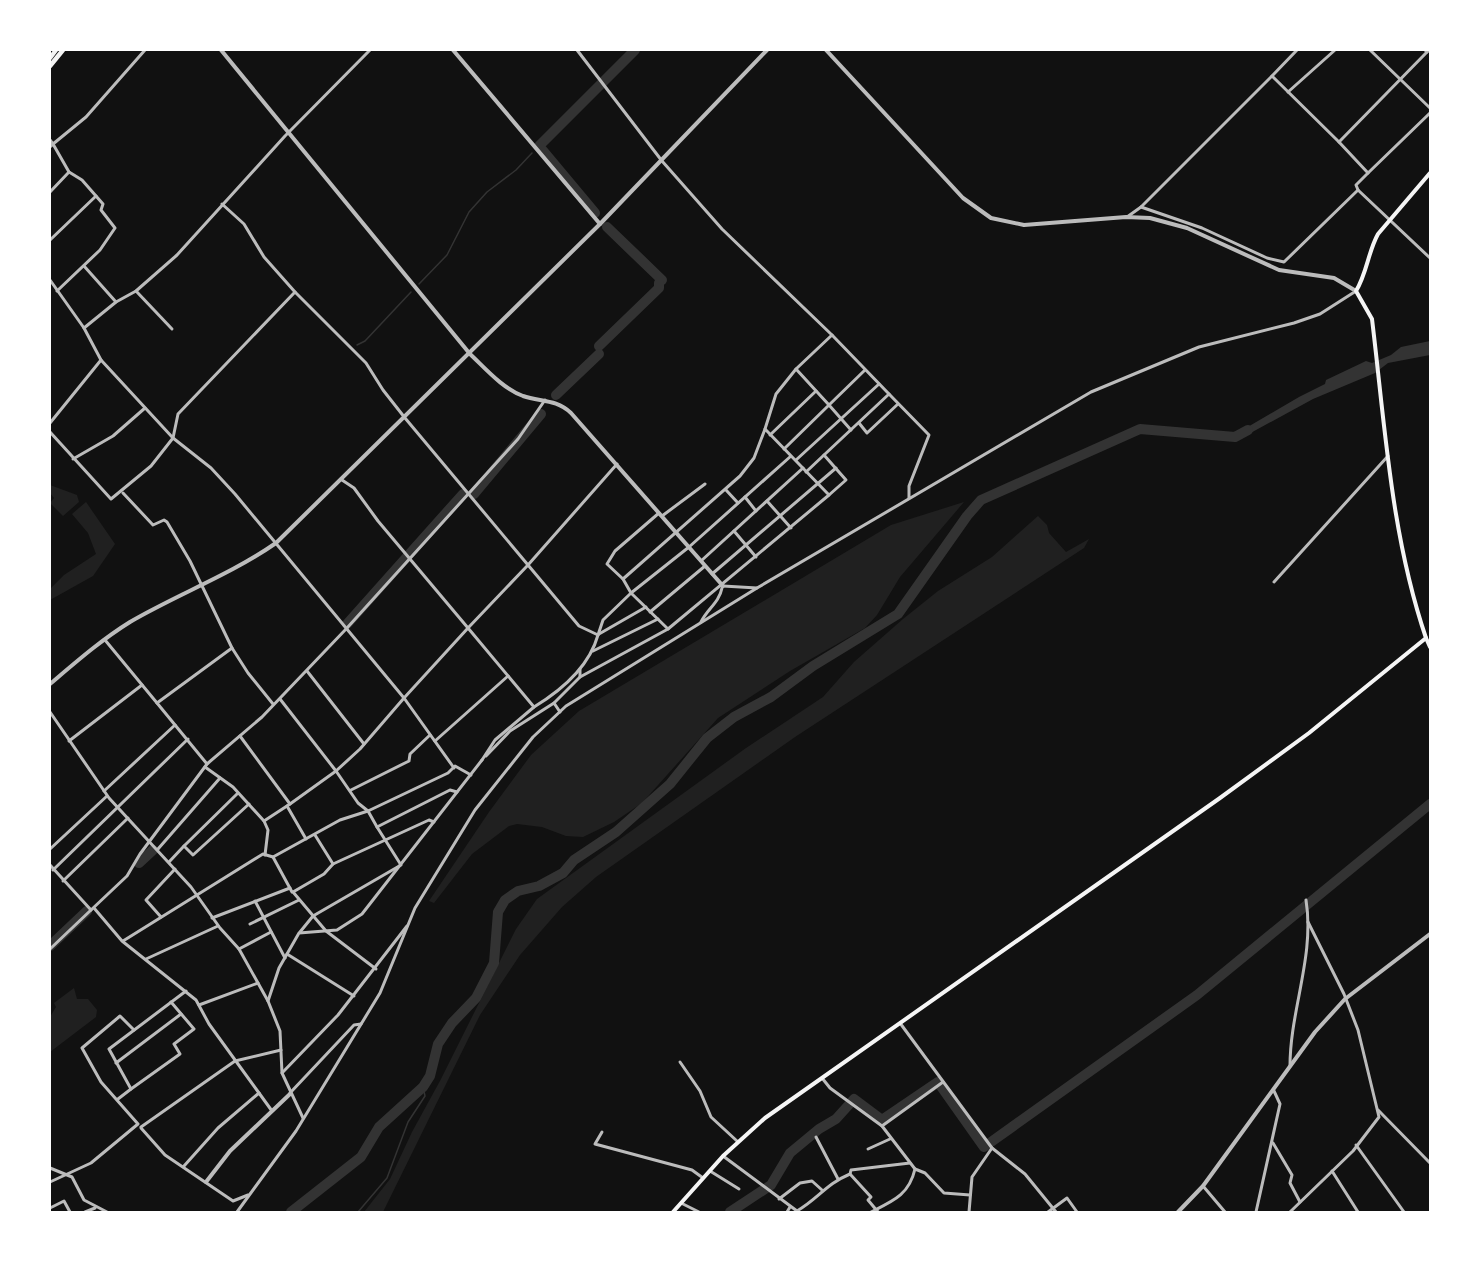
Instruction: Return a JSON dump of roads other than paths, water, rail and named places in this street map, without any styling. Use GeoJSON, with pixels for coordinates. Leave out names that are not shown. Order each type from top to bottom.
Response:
{"type":"FeatureCollection","features":[{"type":"Feature","properties":{"kind":"main road"},"geometry":{"type":"LineString","coordinates":[[50,58],[56,50]]}},
{"type":"Feature","properties":{"kind":"main road"},"geometry":{"type":"LineString","coordinates":[[50,66],[63,50]]}},
{"type":"Feature","properties":{"kind":"main road"},"geometry":{"type":"LineString","coordinates":[[1431,173],[1390,220],[1371,246],[1366,274],[1356,291],[1364,301],[1372,319],[1388,456],[1407,575],[1426,638],[1431,647]]}},
{"type":"Feature","properties":{"kind":"main road"},"geometry":{"type":"LineString","coordinates":[[673,1212],[737,1141],[779,1108],[1309,733],[1426,638]]}},
{"type":"Feature","properties":{"kind":"street"},"geometry":{"type":"LineString","coordinates":[[50,147],[86,117],[145,50]]}},
{"type":"Feature","properties":{"kind":"street"},"geometry":{"type":"LineString","coordinates":[[221,50],[470,354],[505,386],[522,395],[552,401],[566,409],[723,586],[757,588]]}},
{"type":"Feature","properties":{"kind":"street"},"geometry":{"type":"LineString","coordinates":[[84,328],[116,302],[136,291],[177,255],[288,133],[370,50]]}},
{"type":"Feature","properties":{"kind":"street"},"geometry":{"type":"LineString","coordinates":[[453,50],[600,224]]}},
{"type":"Feature","properties":{"kind":"street"},"geometry":{"type":"LineString","coordinates":[[578,50],[662,161],[722,229],[832,335],[929,435],[909,486],[909,498]]}},
{"type":"Feature","properties":{"kind":"street"},"geometry":{"type":"LineString","coordinates":[[50,684],[104,639],[160,605],[250,561],[276,543],[600,224],[767,50]]}},
{"type":"Feature","properties":{"kind":"street"},"geometry":{"type":"LineString","coordinates":[[237,1212],[278,1158],[380,993],[415,908],[475,810],[521,751],[560,711],[757,588],[1052,413],[1124,377],[1199,347],[1294,324],[1320,314],[1356,291],[1334,278],[1301,276],[1279,270],[1169,222],[1126,217],[1024,225],[1006,223],[984,215],[963,198],[826,50]]}},
{"type":"Feature","properties":{"kind":"street"},"geometry":{"type":"LineString","coordinates":[[1126,217],[1141,207],[1297,50]]}},
{"type":"Feature","properties":{"kind":"street"},"geometry":{"type":"LineString","coordinates":[[1288,92],[1335,50]]}},
{"type":"Feature","properties":{"kind":"street"},"geometry":{"type":"LineString","coordinates":[[1370,50],[1431,108]]}},
{"type":"Feature","properties":{"kind":"street"},"geometry":{"type":"LineString","coordinates":[[1339,142],[1401,81],[1427,50]]}},
{"type":"Feature","properties":{"kind":"street"},"geometry":{"type":"LineString","coordinates":[[1272,76],[1368,173]]}},
{"type":"Feature","properties":{"kind":"street"},"geometry":{"type":"LineString","coordinates":[[1431,113],[1356,185],[1358,190],[1431,258]]}},
{"type":"Feature","properties":{"kind":"street"},"geometry":{"type":"LineString","coordinates":[[50,140],[69,172],[82,180],[103,204],[101,210],[115,228],[100,250],[57,291]]}},
{"type":"Feature","properties":{"kind":"street"},"geometry":{"type":"LineString","coordinates":[[50,192],[69,172]]}},
{"type":"Feature","properties":{"kind":"street"},"geometry":{"type":"LineString","coordinates":[[1141,207],[1202,228],[1267,258],[1284,262],[1358,190]]}},
{"type":"Feature","properties":{"kind":"street"},"geometry":{"type":"LineString","coordinates":[[50,240],[96,196]]}},
{"type":"Feature","properties":{"kind":"street"},"geometry":{"type":"LineString","coordinates":[[222,204],[244,224],[264,257],[295,292],[335,334],[353,348],[405,418],[579,626],[598,635]]}},
{"type":"Feature","properties":{"kind":"street"},"geometry":{"type":"LineString","coordinates":[[84,266],[116,302]]}},
{"type":"Feature","properties":{"kind":"street"},"geometry":{"type":"LineString","coordinates":[[50,280],[84,328],[101,360],[173,438],[211,468],[276,543],[404,698],[454,768]]}},
{"type":"Feature","properties":{"kind":"street"},"geometry":{"type":"LineString","coordinates":[[136,291],[172,329]]}},
{"type":"Feature","properties":{"kind":"street"},"geometry":{"type":"LineString","coordinates":[[50,432],[111,499],[150,466],[173,438],[178,414],[295,292]]}},
{"type":"Feature","properties":{"kind":"street"},"geometry":{"type":"LineString","coordinates":[[622,579],[740,476],[754,458],[776,394],[796,369],[832,335]]}},
{"type":"Feature","properties":{"kind":"street"},"geometry":{"type":"LineString","coordinates":[[50,423],[101,360]]}},
{"type":"Feature","properties":{"kind":"street"},"geometry":{"type":"LineString","coordinates":[[796,369],[851,430]]}},
{"type":"Feature","properties":{"kind":"street"},"geometry":{"type":"LineString","coordinates":[[784,449],[865,370]]}},
{"type":"Feature","properties":{"kind":"street"},"geometry":{"type":"LineString","coordinates":[[795,460],[879,384]]}},
{"type":"Feature","properties":{"kind":"street"},"geometry":{"type":"LineString","coordinates":[[770,435],[816,391]]}},
{"type":"Feature","properties":{"kind":"street"},"geometry":{"type":"LineString","coordinates":[[701,561],[767,501],[824,455],[889,394]]}},
{"type":"Feature","properties":{"kind":"street"},"geometry":{"type":"LineString","coordinates":[[50,949],[126,876],[206,766],[280,699],[410,560],[518,439],[545,400]]}},
{"type":"Feature","properties":{"kind":"street"},"geometry":{"type":"LineString","coordinates":[[858,423],[867,433],[898,404]]}},
{"type":"Feature","properties":{"kind":"street"},"geometry":{"type":"LineString","coordinates":[[73,459],[113,436],[145,408]]}},
{"type":"Feature","properties":{"kind":"street"},"geometry":{"type":"LineString","coordinates":[[765,429],[829,495]]}},
{"type":"Feature","properties":{"kind":"street"},"geometry":{"type":"LineString","coordinates":[[482,760],[510,731],[554,703],[580,677],[668,629],[723,586],[846,480],[824,455]]}},
{"type":"Feature","properties":{"kind":"street"},"geometry":{"type":"LineString","coordinates":[[299,933],[337,930],[362,914],[482,760],[495,740],[534,707],[552,696],[579,669],[593,651],[603,620],[631,593],[689,547],[791,456]]}},
{"type":"Feature","properties":{"kind":"street"},"geometry":{"type":"LineString","coordinates":[[1274,582],[1388,456]]}},
{"type":"Feature","properties":{"kind":"street"},"geometry":{"type":"LineString","coordinates":[[264,821],[336,771],[364,744],[617,464]]}},
{"type":"Feature","properties":{"kind":"street"},"geometry":{"type":"LineString","coordinates":[[712,574],[836,468]]}},
{"type":"Feature","properties":{"kind":"street"},"geometry":{"type":"LineString","coordinates":[[342,480],[354,488],[410,560],[534,707]]}},
{"type":"Feature","properties":{"kind":"street"},"geometry":{"type":"LineString","coordinates":[[668,629],[631,593],[622,579],[607,564],[615,551],[661,514],[705,484]]}},
{"type":"Feature","properties":{"kind":"street"},"geometry":{"type":"LineString","coordinates":[[726,490],[738,503]]}},
{"type":"Feature","properties":{"kind":"street"},"geometry":{"type":"LineString","coordinates":[[122,492],[153,525],[164,520],[167,522],[232,648],[248,673],[274,705]]}},
{"type":"Feature","properties":{"kind":"street"},"geometry":{"type":"LineString","coordinates":[[745,497],[756,511]]}},
{"type":"Feature","properties":{"kind":"street"},"geometry":{"type":"LineString","coordinates":[[767,501],[791,528]]}},
{"type":"Feature","properties":{"kind":"street"},"geometry":{"type":"LineString","coordinates":[[734,531],[756,558]]}},
{"type":"Feature","properties":{"kind":"street"},"geometry":{"type":"LineString","coordinates":[[651,612],[705,566]]}},
{"type":"Feature","properties":{"kind":"street"},"geometry":{"type":"LineString","coordinates":[[701,622],[705,613],[719,600],[723,586]]}},
{"type":"Feature","properties":{"kind":"street"},"geometry":{"type":"LineString","coordinates":[[598,635],[646,607]]}},
{"type":"Feature","properties":{"kind":"street"},"geometry":{"type":"LineString","coordinates":[[593,651],[658,619]]}},
{"type":"Feature","properties":{"kind":"street"},"geometry":{"type":"LineString","coordinates":[[104,639],[176,724],[206,766],[238,793],[264,821],[268,830],[265,855]]}},
{"type":"Feature","properties":{"kind":"street"},"geometry":{"type":"LineString","coordinates":[[158,703],[232,648]]}},
{"type":"Feature","properties":{"kind":"street"},"geometry":{"type":"LineString","coordinates":[[579,669],[580,677]]}},
{"type":"Feature","properties":{"kind":"street"},"geometry":{"type":"LineString","coordinates":[[307,671],[364,744]]}},
{"type":"Feature","properties":{"kind":"street"},"geometry":{"type":"LineString","coordinates":[[435,741],[508,676]]}},
{"type":"Feature","properties":{"kind":"street"},"geometry":{"type":"LineString","coordinates":[[69,741],[142,684]]}},
{"type":"Feature","properties":{"kind":"street"},"geometry":{"type":"LineString","coordinates":[[280,699],[368,811],[401,865]]}},
{"type":"Feature","properties":{"kind":"street"},"geometry":{"type":"LineString","coordinates":[[554,703],[560,711]]}},
{"type":"Feature","properties":{"kind":"street"},"geometry":{"type":"LineString","coordinates":[[50,712],[107,796],[158,849],[197,895],[218,926],[239,949],[268,1001],[280,1031],[282,1073],[303,1118]]}},
{"type":"Feature","properties":{"kind":"street"},"geometry":{"type":"LineString","coordinates":[[104,791],[176,724]]}},
{"type":"Feature","properties":{"kind":"street"},"geometry":{"type":"LineString","coordinates":[[350,791],[409,761],[410,754],[430,735]]}},
{"type":"Feature","properties":{"kind":"street"},"geometry":{"type":"LineString","coordinates":[[240,736],[289,805],[306,839]]}},
{"type":"Feature","properties":{"kind":"street"},"geometry":{"type":"LineString","coordinates":[[54,870],[119,809],[188,739]]}},
{"type":"Feature","properties":{"kind":"street"},"geometry":{"type":"LineString","coordinates":[[122,941],[265,855],[273,857],[340,820],[368,811],[448,773],[455,766],[471,774]]}},
{"type":"Feature","properties":{"kind":"street"},"geometry":{"type":"LineString","coordinates":[[158,849],[220,778]]}},
{"type":"Feature","properties":{"kind":"street"},"geometry":{"type":"LineString","coordinates":[[377,827],[450,790],[457,792]]}},
{"type":"Feature","properties":{"kind":"street"},"geometry":{"type":"LineString","coordinates":[[169,862],[238,793]]}},
{"type":"Feature","properties":{"kind":"street"},"geometry":{"type":"LineString","coordinates":[[50,849],[107,796]]}},
{"type":"Feature","properties":{"kind":"street"},"geometry":{"type":"LineString","coordinates":[[184,846],[193,855],[249,804]]}},
{"type":"Feature","properties":{"kind":"street"},"geometry":{"type":"LineString","coordinates":[[63,881],[128,818]]}},
{"type":"Feature","properties":{"kind":"street"},"geometry":{"type":"LineString","coordinates":[[213,918],[255,901],[291,890],[324,874],[333,864],[386,842],[429,820],[434,822]]}},
{"type":"Feature","properties":{"kind":"street"},"geometry":{"type":"LineString","coordinates":[[315,834],[333,864]]}},
{"type":"Feature","properties":{"kind":"street"},"geometry":{"type":"LineString","coordinates":[[273,857],[291,890],[326,931],[376,969]]}},
{"type":"Feature","properties":{"kind":"street"},"geometry":{"type":"LineString","coordinates":[[50,865],[122,941],[186,991],[199,1005],[235,1061],[272,1111]]}},
{"type":"Feature","properties":{"kind":"street"},"geometry":{"type":"LineString","coordinates":[[268,1001],[286,956],[299,933],[313,916],[401,865]]}},
{"type":"Feature","properties":{"kind":"street"},"geometry":{"type":"LineString","coordinates":[[161,917],[146,900],[175,869]]}},
{"type":"Feature","properties":{"kind":"street"},"geometry":{"type":"LineString","coordinates":[[250,924],[299,900]]}},
{"type":"Feature","properties":{"kind":"street"},"geometry":{"type":"LineString","coordinates":[[1290,1066],[1307,952],[1308,909],[1306,900]]}},
{"type":"Feature","properties":{"kind":"street"},"geometry":{"type":"LineString","coordinates":[[255,901],[286,956],[354,996]]}},
{"type":"Feature","properties":{"kind":"street"},"geometry":{"type":"LineString","coordinates":[[1290,1212],[1332,1171],[1379,1117],[1358,1030],[1308,922]]}},
{"type":"Feature","properties":{"kind":"street"},"geometry":{"type":"LineString","coordinates":[[282,1073],[354,996],[376,969],[394,940],[408,925]]}},
{"type":"Feature","properties":{"kind":"street"},"geometry":{"type":"LineString","coordinates":[[146,959],[218,926]]}},
{"type":"Feature","properties":{"kind":"street"},"geometry":{"type":"LineString","coordinates":[[239,949],[271,932]]}},
{"type":"Feature","properties":{"kind":"street"},"geometry":{"type":"LineString","coordinates":[[1178,1212],[1203,1186],[1290,1066],[1345,999],[1431,934]]}},
{"type":"Feature","properties":{"kind":"street"},"geometry":{"type":"LineString","coordinates":[[199,1005],[258,983]]}},
{"type":"Feature","properties":{"kind":"street"},"geometry":{"type":"LineString","coordinates":[[131,1089],[109,1049],[186,991]]}},
{"type":"Feature","properties":{"kind":"street"},"geometry":{"type":"LineString","coordinates":[[118,1099],[180,1054],[174,1044],[194,1029],[171,1002]]}},
{"type":"Feature","properties":{"kind":"street"},"geometry":{"type":"LineString","coordinates":[[116,1063],[181,1014]]}},
{"type":"Feature","properties":{"kind":"street"},"geometry":{"type":"LineString","coordinates":[[134,1030],[120,1016],[82,1048],[101,1082],[165,1155],[233,1201],[249,1195]]}},
{"type":"Feature","properties":{"kind":"street"},"geometry":{"type":"LineString","coordinates":[[900,1023],[992,1148],[1025,1174],[1056,1212]]}},
{"type":"Feature","properties":{"kind":"street"},"geometry":{"type":"LineString","coordinates":[[206,1182],[230,1151],[290,1094],[354,1025],[361,1024]]}},
{"type":"Feature","properties":{"kind":"street"},"geometry":{"type":"LineString","coordinates":[[50,1182],[91,1163],[140,1126],[235,1061],[281,1050]]}},
{"type":"Feature","properties":{"kind":"street"},"geometry":{"type":"LineString","coordinates":[[680,1062],[700,1091],[711,1117],[737,1141]]}},
{"type":"Feature","properties":{"kind":"street"},"geometry":{"type":"LineString","coordinates":[[822,1078],[830,1088],[882,1126],[915,1169],[913,1179],[902,1197],[871,1212]]}},
{"type":"Feature","properties":{"kind":"street"},"geometry":{"type":"LineString","coordinates":[[882,1126],[943,1082]]}},
{"type":"Feature","properties":{"kind":"street"},"geometry":{"type":"LineString","coordinates":[[1256,1212],[1280,1104],[1274,1091]]}},
{"type":"Feature","properties":{"kind":"street"},"geometry":{"type":"LineString","coordinates":[[183,1167],[218,1128],[260,1093]]}},
{"type":"Feature","properties":{"kind":"street"},"geometry":{"type":"LineString","coordinates":[[1378,1110],[1431,1163]]}},
{"type":"Feature","properties":{"kind":"street"},"geometry":{"type":"LineString","coordinates":[[602,1132],[596,1144],[692,1170],[703,1178]]}},
{"type":"Feature","properties":{"kind":"street"},"geometry":{"type":"LineString","coordinates":[[816,1137],[838,1179]]}},
{"type":"Feature","properties":{"kind":"street"},"geometry":{"type":"LineString","coordinates":[[868,1149],[890,1139]]}},
{"type":"Feature","properties":{"kind":"street"},"geometry":{"type":"LineString","coordinates":[[1272,1142],[1292,1175],[1290,1183],[1300,1202]]}},
{"type":"Feature","properties":{"kind":"street"},"geometry":{"type":"LineString","coordinates":[[1356,1145],[1404,1212]]}},
{"type":"Feature","properties":{"kind":"street"},"geometry":{"type":"LineString","coordinates":[[969,1212],[975,1170],[992,1148]]}},
{"type":"Feature","properties":{"kind":"street"},"geometry":{"type":"LineString","coordinates":[[723,1156],[798,1212],[811,1204],[822,1190],[850,1174],[851,1170],[912,1163]]}},
{"type":"Feature","properties":{"kind":"street"},"geometry":{"type":"LineString","coordinates":[[50,1168],[72,1177],[84,1200],[95,1208],[107,1212]]}},
{"type":"Feature","properties":{"kind":"street"},"geometry":{"type":"LineString","coordinates":[[915,1169],[925,1173],[944,1193],[970,1195]]}},
{"type":"Feature","properties":{"kind":"street"},"geometry":{"type":"LineString","coordinates":[[710,1171],[739,1189]]}},
{"type":"Feature","properties":{"kind":"street"},"geometry":{"type":"LineString","coordinates":[[1332,1171],[1358,1212]]}},
{"type":"Feature","properties":{"kind":"street"},"geometry":{"type":"LineString","coordinates":[[850,1174],[871,1197],[868,1200],[877,1211]]}},
{"type":"Feature","properties":{"kind":"street"},"geometry":{"type":"LineString","coordinates":[[779,1199],[800,1183],[812,1181],[822,1190]]}},
{"type":"Feature","properties":{"kind":"street"},"geometry":{"type":"LineString","coordinates":[[1203,1186],[1225,1212]]}},
{"type":"Feature","properties":{"kind":"street"},"geometry":{"type":"LineString","coordinates":[[1048,1212],[1067,1198],[1077,1212]]}},
{"type":"Feature","properties":{"kind":"street"},"geometry":{"type":"LineString","coordinates":[[50,1208],[64,1201],[70,1212]]}},
{"type":"Feature","properties":{"kind":"street"},"geometry":{"type":"LineString","coordinates":[[681,1203],[699,1212]]}},
{"type":"Feature","properties":{"kind":"street"},"geometry":{"type":"LineString","coordinates":[[86,1212],[95,1208]]}},
{"type":"Feature","properties":{"kind":"street"},"geometry":{"type":"LineString","coordinates":[[787,1212],[790,1208]]}},
{"type":"Feature","properties":{"kind":"waterway"},"geometry":{"type":"LineString","coordinates":[[595,213],[539,146],[635,50]]}},
{"type":"Feature","properties":{"kind":"waterway"},"geometry":{"type":"LineString","coordinates":[[419,284],[447,255],[469,212],[487,192],[516,170],[532,153]]}},
{"type":"Feature","properties":{"kind":"waterway"},"geometry":{"type":"LineString","coordinates":[[607,227],[662,280]]}},
{"type":"Feature","properties":{"kind":"waterway"},"geometry":{"type":"LineString","coordinates":[[599,346],[659,288],[659,283]]}},
{"type":"Feature","properties":{"kind":"waterway"},"geometry":{"type":"LineString","coordinates":[[357,345],[365,341],[411,292]]}},
{"type":"Feature","properties":{"kind":"waterway"},"geometry":{"type":"LineString","coordinates":[[556,395],[599,354]]}},
{"type":"Feature","properties":{"kind":"waterway"},"geometry":{"type":"LineString","coordinates":[[474,494],[541,414]]}},
{"type":"Feature","properties":{"kind":"waterway"},"geometry":{"type":"LineString","coordinates":[[291,1212],[361,1157],[379,1127],[423,1087],[430,1076],[438,1044],[452,1023],[476,998],[494,963],[498,912],[505,900],[518,891],[539,886],[563,873],[574,860],[616,832],[670,784],[707,738],[734,717],[771,697],[813,666],[898,614],[967,516],[981,500],[1140,429],[1235,437],[1248,430]]}},
{"type":"Feature","properties":{"kind":"waterway"},"geometry":{"type":"LineString","coordinates":[[347,624],[463,494]]}},
{"type":"Feature","properties":{"kind":"waterway"},"geometry":{"type":"LineString","coordinates":[[730,1212],[771,1185],[790,1153],[819,1129],[836,1119],[854,1099],[882,1120],[938,1082],[984,1147],[1197,995],[1430,804]]}},
{"type":"Feature","properties":{"kind":"waterway"},"geometry":{"type":"LineString","coordinates":[[139,863],[153,850]]}},
{"type":"Feature","properties":{"kind":"waterway"},"geometry":{"type":"LineString","coordinates":[[50,946],[87,911]]}},
{"type":"Feature","properties":{"kind":"waterway"},"geometry":{"type":"LineString","coordinates":[[358,1212],[387,1178],[408,1122],[425,1096],[423,1087]]}}]}
